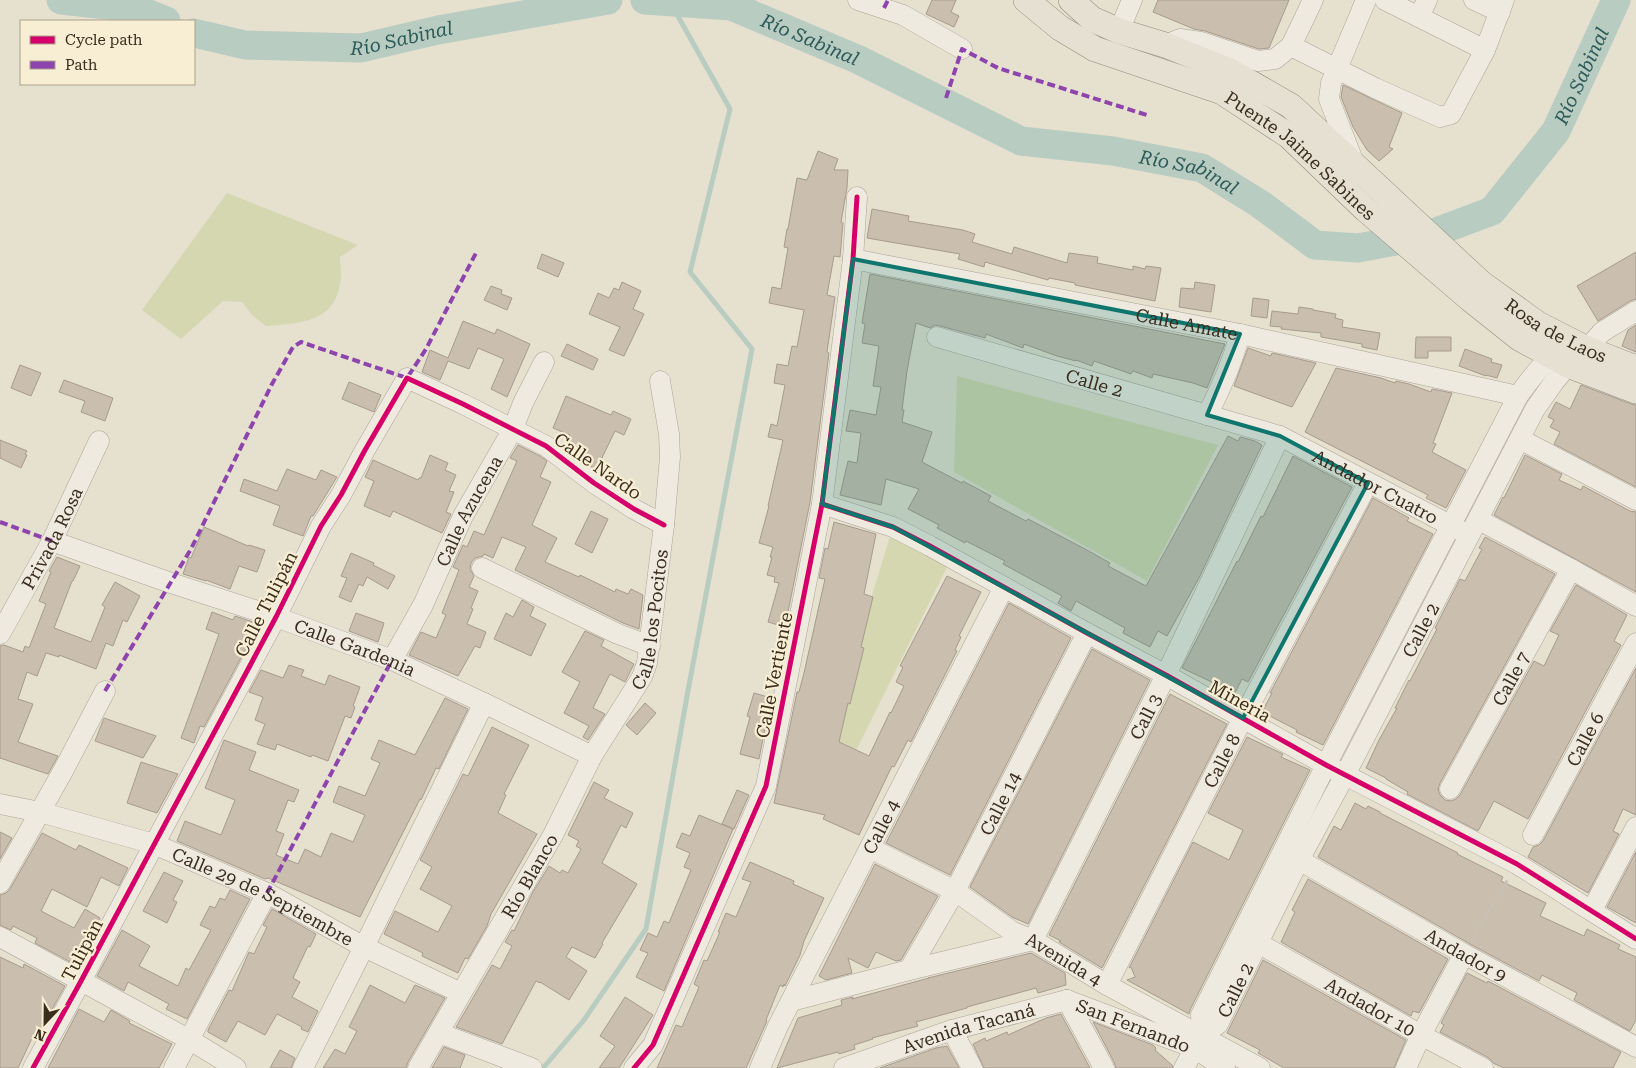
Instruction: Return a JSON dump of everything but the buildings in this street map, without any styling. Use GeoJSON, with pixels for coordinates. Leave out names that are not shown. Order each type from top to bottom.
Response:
{"type":"FeatureCollection","features":[{"type":"Feature","properties":{"kind":"main road","name":"Puente Jaime Sabines"},"geometry":{"type":"LineString","coordinates":[[1026,0],[1060,28],[1095,49],[1222,92],[1289,136],[1365,209],[1476,291]]}},
{"type":"Feature","properties":{"kind":"main road","name":"Puente Jaime Sabines"},"geometry":{"type":"LineString","coordinates":[[1071,0],[1092,19],[1119,31],[1165,45],[1230,71],[1291,106],[1382,192],[1519,338],[1559,361]]}},
{"type":"Feature","properties":{"kind":"main road","name":"Rosa de Laos"},"geometry":{"type":"LineString","coordinates":[[1476,291],[1538,324],[1586,340],[1636,368]]}},
{"type":"Feature","properties":{"kind":"main road","name":"Rosa de Laos"},"geometry":{"type":"LineString","coordinates":[[1559,361],[1636,392]]}},
{"type":"Feature","properties":{"kind":"street"},"geometry":{"type":"LineString","coordinates":[[858,0],[902,15],[962,49]]}},
{"type":"Feature","properties":{"kind":"street"},"geometry":{"type":"LineString","coordinates":[[1119,31],[1132,0]]}},
{"type":"Feature","properties":{"kind":"street"},"geometry":{"type":"LineString","coordinates":[[1165,45],[1180,39],[1201,42],[1258,62],[1275,60],[1291,46],[1314,0]]}},
{"type":"Feature","properties":{"kind":"street"},"geometry":{"type":"LineString","coordinates":[[1355,165],[1329,99],[1331,83],[1366,0]]}},
{"type":"Feature","properties":{"kind":"street"},"geometry":{"type":"LineString","coordinates":[[1385,0],[1423,8],[1484,50]]}},
{"type":"Feature","properties":{"kind":"street"},"geometry":{"type":"LineString","coordinates":[[1291,46],[1375,88],[1440,117],[1451,114],[1484,50],[1502,6],[1474,0]]}},
{"type":"Feature","properties":{"kind":"street","name":"Calle Vertiente"},"geometry":{"type":"LineString","coordinates":[[634,1068],[654,1045],[766,786],[822,504],[852,259],[857,197]]}},
{"type":"Feature","properties":{"kind":"street","name":"Calle Amate"},"geometry":{"type":"LineString","coordinates":[[852,259],[1240,334],[1518,396]]}},
{"type":"Feature","properties":{"kind":"street"},"geometry":{"type":"LineString","coordinates":[[1559,361],[1586,340],[1636,312]]}},
{"type":"Feature","properties":{"kind":"street"},"geometry":{"type":"LineString","coordinates":[[1207,415],[1235,354],[1240,334]]}},
{"type":"Feature","properties":{"kind":"street","name":"Calle 2"},"geometry":{"type":"LineString","coordinates":[[938,337],[1280,436]]}},
{"type":"Feature","properties":{"kind":"street","name":"Calle 2"},"geometry":{"type":"LineString","coordinates":[[1198,1042],[1201,1015],[1326,765],[1518,396],[1559,361]]}},
{"type":"Feature","properties":{"kind":"street","name":"Calle 2"},"geometry":{"type":"LineString","coordinates":[[1198,1042],[1218,1024],[1299,860],[1346,775],[1535,409],[1554,382],[1559,361]]}},
{"type":"Feature","properties":{"kind":"street","name":"Calle Azucena"},"geometry":{"type":"LineString","coordinates":[[392,660],[423,605],[463,516],[513,429],[523,403],[544,362]]}},
{"type":"Feature","properties":{"kind":"street","name":"Calle Nardo"},"geometry":{"type":"LineString","coordinates":[[407,378],[546,446],[594,483],[634,509],[664,525]]}},
{"type":"Feature","properties":{"kind":"street","name":"Calle Tulipán"},"geometry":{"type":"LineString","coordinates":[[154,844],[276,617],[321,526],[341,495],[407,378]]}},
{"type":"Feature","properties":{"kind":"street","name":"Calle los Pocitos"},"geometry":{"type":"LineString","coordinates":[[592,756],[642,677],[647,663],[664,525],[670,457],[668,425],[660,381]]}},
{"type":"Feature","properties":{"kind":"street","name":"Andador Cuatro"},"geometry":{"type":"LineString","coordinates":[[1280,436],[1452,526],[1474,528],[1571,569],[1636,606]]}},
{"type":"Feature","properties":{"kind":"street","name":"Call 3"},"geometry":{"type":"LineString","coordinates":[[1033,940],[1166,675],[1280,436]]}},
{"type":"Feature","properties":{"kind":"street"},"geometry":{"type":"LineString","coordinates":[[1520,439],[1636,500]]}},
{"type":"Feature","properties":{"kind":"street","name":"Privada Rosa"},"geometry":{"type":"LineString","coordinates":[[0,634],[52,541],[99,441]]}},
{"type":"Feature","properties":{"kind":"street","name":"Calle 8"},"geometry":{"type":"LineString","coordinates":[[1107,985],[1243,718],[1368,483]]}},
{"type":"Feature","properties":{"kind":"street","name":"Mineria"},"geometry":{"type":"LineString","coordinates":[[822,504],[892,527],[930,546],[1326,765],[1518,864],[1636,939]]}},
{"type":"Feature","properties":{"kind":"street","name":"Calle Gardenia"},"geometry":{"type":"LineString","coordinates":[[52,541],[171,583],[276,617],[392,660],[592,756]]}},
{"type":"Feature","properties":{"kind":"street"},"geometry":{"type":"LineString","coordinates":[[482,568],[618,634],[650,646]]}},
{"type":"Feature","properties":{"kind":"street","name":"Calle 7"},"geometry":{"type":"LineString","coordinates":[[1450,789],[1571,569]]}},
{"type":"Feature","properties":{"kind":"street","name":"Calle 4"},"geometry":{"type":"LineString","coordinates":[[760,1068],[778,1026],[1004,587]]}},
{"type":"Feature","properties":{"kind":"street","name":"Calle 14"},"geometry":{"type":"LineString","coordinates":[[909,970],[955,891],[1087,633]]}},
{"type":"Feature","properties":{"kind":"street","name":"Calle 6"},"geometry":{"type":"LineString","coordinates":[[1533,835],[1636,643]]}},
{"type":"Feature","properties":{"kind":"street"},"geometry":{"type":"LineString","coordinates":[[0,883],[105,691]]}},
{"type":"Feature","properties":{"kind":"street"},"geometry":{"type":"LineString","coordinates":[[303,1068],[484,703]]}},
{"type":"Feature","properties":{"kind":"street","name":"Río Blanco"},"geometry":{"type":"LineString","coordinates":[[418,1068],[552,834],[592,756]]}},
{"type":"Feature","properties":{"kind":"street","name":"Calle 29 de Septiembre"},"geometry":{"type":"LineString","coordinates":[[0,804],[40,812],[154,844],[267,893],[364,947],[461,993]]}},
{"type":"Feature","properties":{"kind":"street"},"geometry":{"type":"LineString","coordinates":[[1592,910],[1636,827]]}},
{"type":"Feature","properties":{"kind":"street","name":"Tulipàn"},"geometry":{"type":"LineString","coordinates":[[33,1068],[154,844]]}},
{"type":"Feature","properties":{"kind":"street"},"geometry":{"type":"LineString","coordinates":[[870,848],[955,891],[1013,932],[1033,940]]}},
{"type":"Feature","properties":{"kind":"street","name":"Andador 9"},"geometry":{"type":"LineString","coordinates":[[1299,860],[1464,954],[1636,1047]]}},
{"type":"Feature","properties":{"kind":"street"},"geometry":{"type":"LineString","coordinates":[[174,1068],[267,893]]}},
{"type":"Feature","properties":{"kind":"street"},"geometry":{"type":"LineString","coordinates":[[0,937],[190,1040],[236,1068]]}},
{"type":"Feature","properties":{"kind":"street","name":"Avenida 4"},"geometry":{"type":"LineString","coordinates":[[791,1001],[1033,940],[1198,1042],[1260,1068]]}},
{"type":"Feature","properties":{"kind":"street","name":"Andador 10"},"geometry":{"type":"LineString","coordinates":[[1258,944],[1483,1068]]}},
{"type":"Feature","properties":{"kind":"street"},"geometry":{"type":"LineString","coordinates":[[1406,1068],[1421,1035],[1464,954]]}},
{"type":"Feature","properties":{"kind":"street"},"geometry":{"type":"LineString","coordinates":[[1067,1000],[1104,1068]]}},
{"type":"Feature","properties":{"kind":"street","name":"San Fernando"},"geometry":{"type":"LineString","coordinates":[[1067,1000],[1198,1042],[1225,1068]]}},
{"type":"Feature","properties":{"kind":"street","name":"Avenida Tacaná"},"geometry":{"type":"LineString","coordinates":[[847,1067],[952,1030],[1067,1000]]}},
{"type":"Feature","properties":{"kind":"street"},"geometry":{"type":"LineString","coordinates":[[952,1030],[972,1068]]}},
{"type":"Feature","properties":{"kind":"street"},"geometry":{"type":"LineString","coordinates":[[439,1034],[525,1065]]}},
{"type":"Feature","properties":{"kind":"street"},"geometry":{"type":"LineString","coordinates":[[1184,1068],[1198,1042]]}},
{"type":"Feature","properties":{"kind":"path"},"geometry":{"type":"LineString","coordinates":[[1464,954],[1518,864]]}},
{"type":"Feature","properties":{"kind":"highlighted area"},"geometry":{"type":"Polygon","coordinates":[[[853,259],[1240,334],[1207,415],[1280,436],[1368,483],[1243,718],[893,527],[822,504],[853,259]]]}},
{"type":"Feature","properties":{"kind":"green space"},"geometry":{"type":"Polygon","coordinates":[[[227,193],[358,245],[340,257],[341,276],[338,291],[333,303],[326,311],[305,321],[266,326],[252,315],[242,302],[223,301],[181,339],[142,310],[227,193]]]}},
{"type":"Feature","properties":{"kind":"green space"},"geometry":{"type":"Polygon","coordinates":[[[957,376],[1218,445],[1147,581],[954,472],[957,376]]]}},
{"type":"Feature","properties":{"kind":"green space"},"geometry":{"type":"Polygon","coordinates":[[[892,530],[951,559],[828,807],[810,798],[892,530]]]}},
{"type":"Feature","properties":{"kind":"waterway","name":"Río Sabinal"},"geometry":{"type":"LineString","coordinates":[[61,0],[134,8],[164,20]]}},
{"type":"Feature","properties":{"kind":"waterway","name":"Río Sabinal"},"geometry":{"type":"LineString","coordinates":[[195,33],[245,45],[361,48],[438,30],[608,0]]}},
{"type":"Feature","properties":{"kind":"waterway","name":"Río Sabinal"},"geometry":{"type":"LineString","coordinates":[[645,0],[731,6],[857,59],[1021,141],[1113,151],[1202,168],[1260,204],[1315,245],[1358,248],[1428,235],[1492,211],[1556,131],[1616,0]]}},
{"type":"Feature","properties":{"kind":"waterway"},"geometry":{"type":"LineString","coordinates":[[543,1068],[584,1020],[646,929],[687,696],[752,349],[690,272],[730,109],[670,2]]}},
{"type":"Feature","properties":{"kind":"marked path"},"geometry":{"type":"LineString","coordinates":[[884,8],[888,0]]}},
{"type":"Feature","properties":{"kind":"marked path"},"geometry":{"type":"LineString","coordinates":[[946,98],[962,49],[998,68],[1150,116]]}},
{"type":"Feature","properties":{"kind":"marked path"},"geometry":{"type":"LineString","coordinates":[[105,691],[191,549],[272,384],[293,347],[301,342],[407,378],[426,349],[476,253]]}},
{"type":"Feature","properties":{"kind":"marked path"},"geometry":{"type":"LineString","coordinates":[[0,522],[52,541]]}},
{"type":"Feature","properties":{"kind":"marked path"},"geometry":{"type":"LineString","coordinates":[[267,893],[392,660]]}},
{"type":"Feature","properties":{"kind":"cycle path"},"geometry":{"type":"LineString","coordinates":[[634,1068],[653,1045],[766,786],[822,504],[853,259],[857,197]]}},
{"type":"Feature","properties":{"kind":"cycle path"},"geometry":{"type":"LineString","coordinates":[[33,1068],[276,617],[321,526],[341,495],[407,378],[546,446],[594,483],[634,509],[664,525]]}},
{"type":"Feature","properties":{"kind":"cycle path"},"geometry":{"type":"LineString","coordinates":[[822,504],[893,527],[930,546],[1326,765],[1517,864],[1636,939]]}}]}
